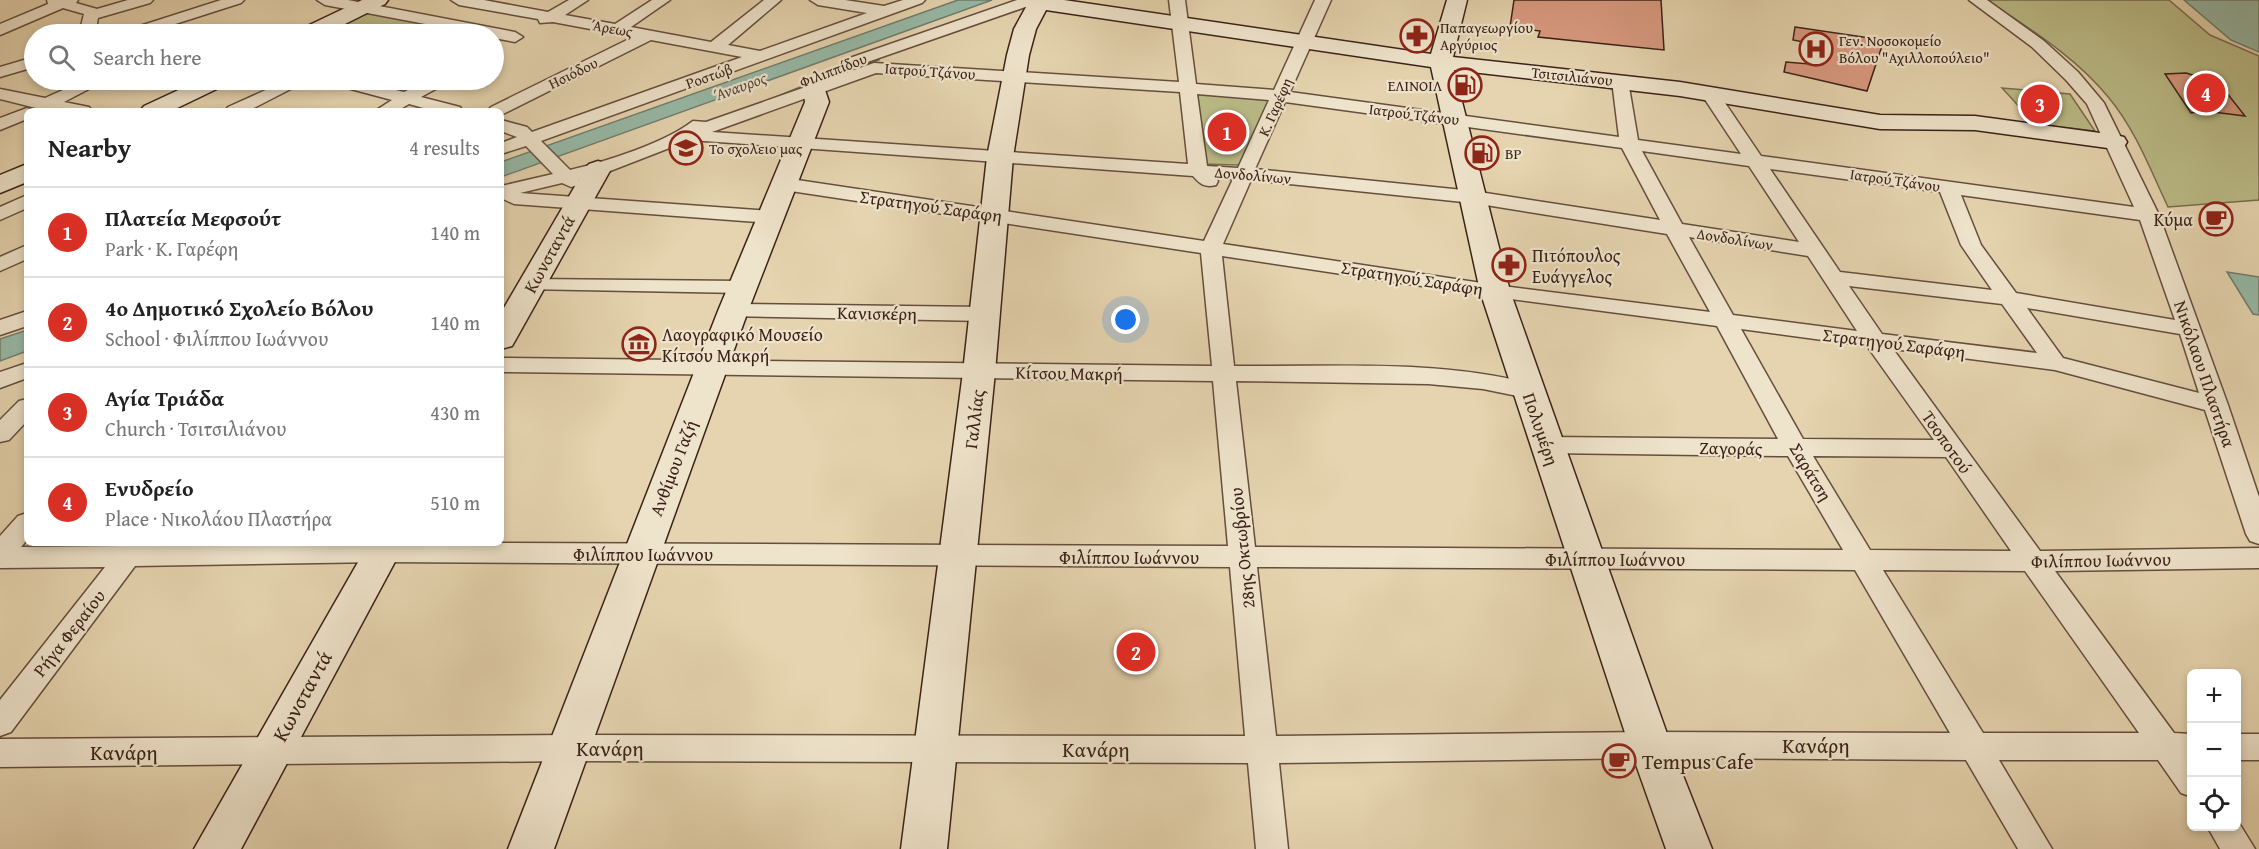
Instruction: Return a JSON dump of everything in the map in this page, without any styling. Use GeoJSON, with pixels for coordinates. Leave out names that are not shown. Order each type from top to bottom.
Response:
{"type":"FeatureCollection","features":[{"type":"Feature","properties":{"kind":"street"},"geometry":{"type":"LineString","coordinates":[[91,15],[145,0]]}},
{"type":"Feature","properties":{"kind":"street"},"geometry":{"type":"LineString","coordinates":[[161,24],[236,0]]}},
{"type":"Feature","properties":{"kind":"street","name":"Άρεως"},"geometry":{"type":"LineString","coordinates":[[459,0],[497,3],[550,17],[765,56]]}},
{"type":"Feature","properties":{"kind":"street"},"geometry":{"type":"LineString","coordinates":[[504,43],[580,0]]}},
{"type":"Feature","properties":{"kind":"street"},"geometry":{"type":"LineString","coordinates":[[618,29],[662,0]]}},
{"type":"Feature","properties":{"kind":"street"},"geometry":{"type":"LineString","coordinates":[[715,47],[773,0]]}},
{"type":"Feature","properties":{"kind":"street"},"geometry":{"type":"LineString","coordinates":[[818,0],[887,11]]}},
{"type":"Feature","properties":{"kind":"street","name":"Ροστώβ"},"geometry":{"type":"LineString","coordinates":[[504,148],[533,142],[916,0]]}},
{"type":"Feature","properties":{"kind":"street"},"geometry":{"type":"LineString","coordinates":[[1177,0],[1198,170]]}},
{"type":"Feature","properties":{"kind":"street","name":"Κ. Γαρέφη"},"geometry":{"type":"LineString","coordinates":[[1211,247],[1323,0]]}},
{"type":"Feature","properties":{"kind":"street","name":"Πολυμέρη"},"geometry":{"type":"LineString","coordinates":[[1457,0],[1441,62],[1495,291],[1650,745],[1689,849]]}},
{"type":"Feature","properties":{"kind":"street","name":"Νικόλαου Πλαστήρα"},"geometry":{"type":"LineString","coordinates":[[1977,0],[2014,24],[2072,76],[2095,103],[2149,215],[2259,534]]}},
{"type":"Feature","properties":{"kind":"street"},"geometry":{"type":"LineString","coordinates":[[0,30],[61,1],[91,11],[89,24]]}},
{"type":"Feature","properties":{"kind":"street"},"geometry":{"type":"LineString","coordinates":[[333,1],[371,4],[450,24]]}},
{"type":"Feature","properties":{"kind":"street","name":"Τσιτσιλιάνου"},"geometry":{"type":"LineString","coordinates":[[1037,1],[1441,62],[1620,81],[1880,122],[1975,123],[2115,142]]}},
{"type":"Feature","properties":{"kind":"street","name":"Γαλλίας"},"geometry":{"type":"LineString","coordinates":[[924,849],[979,372],[1000,157],[1013,77],[1025,29],[1037,1]]}},
{"type":"Feature","properties":{"kind":"street","name":"Φιλιππίδου"},"geometry":{"type":"LineString","coordinates":[[598,169],[686,135],[700,124],[787,87],[888,48],[1037,1]]}},
{"type":"Feature","properties":{"kind":"street"},"geometry":{"type":"LineString","coordinates":[[330,24],[371,4]]}},
{"type":"Feature","properties":{"kind":"street"},"geometry":{"type":"LineString","coordinates":[[504,35],[515,37]]}},
{"type":"Feature","properties":{"kind":"street","name":"Ησιόδου"},"geometry":{"type":"LineString","coordinates":[[503,108],[649,35]]}},
{"type":"Feature","properties":{"kind":"street"},"geometry":{"type":"LineString","coordinates":[[0,72],[24,65]]}},
{"type":"Feature","properties":{"kind":"street","name":"Ιατρού Τζάνου"},"geometry":{"type":"LineString","coordinates":[[686,135],[874,68],[1279,96],[2149,215]]}},
{"type":"Feature","properties":{"kind":"street","name":"Σαράτση"},"geometry":{"type":"LineString","coordinates":[[1620,81],[1629,143],[1675,229],[1796,449],[1865,560],[2036,849]]}},
{"type":"Feature","properties":{"kind":"street","name":"Ανθίμου Γαζή"},"geometry":{"type":"LineString","coordinates":[[531,849],[711,368],[817,102],[815,89]]}},
{"type":"Feature","properties":{"kind":"street"},"geometry":{"type":"LineString","coordinates":[[37,108],[76,90]]}},
{"type":"Feature","properties":{"kind":"street"},"geometry":{"type":"LineString","coordinates":[[158,108],[196,90]]}},
{"type":"Feature","properties":{"kind":"street"},"geometry":{"type":"LineString","coordinates":[[240,108],[279,90]]}},
{"type":"Feature","properties":{"kind":"street"},"geometry":{"type":"LineString","coordinates":[[380,90],[444,108]]}},
{"type":"Feature","properties":{"kind":"street"},"geometry":{"type":"LineString","coordinates":[[389,108],[421,90]]}},
{"type":"Feature","properties":{"kind":"street","name":"Τσοποτού"},"geometry":{"type":"LineString","coordinates":[[1711,95],[1876,342],[1951,449],[2032,561],[2179,747],[2190,777]]}},
{"type":"Feature","properties":{"kind":"street"},"geometry":{"type":"LineString","coordinates":[[2,96],[70,108]]}},
{"type":"Feature","properties":{"kind":"street"},"geometry":{"type":"LineString","coordinates":[[0,124],[24,114]]}},
{"type":"Feature","properties":{"kind":"street"},"geometry":{"type":"LineString","coordinates":[[504,125],[519,130],[533,142],[568,183]]}},
{"type":"Feature","properties":{"kind":"street","name":"Δονδολίνων"},"geometry":{"type":"LineString","coordinates":[[686,135],[1198,170],[1241,182],[1473,197],[1816,251]]}},
{"type":"Feature","properties":{"kind":"street","name":"Κωνσταντά"},"geometry":{"type":"LineString","coordinates":[[504,334],[531,285],[568,183],[598,169]]}},
{"type":"Feature","properties":{"kind":"street"},"geometry":{"type":"LineString","coordinates":[[0,185],[24,173]]}},
{"type":"Feature","properties":{"kind":"street"},"geometry":{"type":"LineString","coordinates":[[504,191],[520,200],[568,183]]}},
{"type":"Feature","properties":{"kind":"street"},"geometry":{"type":"LineString","coordinates":[[504,191],[568,183],[771,217]]}},
{"type":"Feature","properties":{"kind":"street","name":"Στρατηγού Σαράφη"},"geometry":{"type":"LineString","coordinates":[[784,184],[1495,291],[1876,342],[2055,363],[2216,405]]}},
{"type":"Feature","properties":{"kind":"street"},"geometry":{"type":"LineString","coordinates":[[1948,187],[1971,245],[2055,363]]}},
{"type":"Feature","properties":{"kind":"street"},"geometry":{"type":"LineString","coordinates":[[0,214],[24,202]]}},
{"type":"Feature","properties":{"kind":"street","name":"28ης Οκτωβρίου"},"geometry":{"type":"LineString","coordinates":[[1211,247],[1272,849]]}},
{"type":"Feature","properties":{"kind":"street"},"geometry":{"type":"LineString","coordinates":[[0,265],[24,253]]}},
{"type":"Feature","properties":{"kind":"street"},"geometry":{"type":"LineString","coordinates":[[1834,278],[2008,298],[2190,329]]}},
{"type":"Feature","properties":{"kind":"street","name":"Κανισκέρη"},"geometry":{"type":"LineString","coordinates":[[531,285],[985,314]]}},
{"type":"Feature","properties":{"kind":"street"},"geometry":{"type":"LineString","coordinates":[[0,328],[24,318]]}},
{"type":"Feature","properties":{"kind":"street","name":"Κίτσου Μακρή"},"geometry":{"type":"LineString","coordinates":[[504,365],[1437,377],[1483,381],[1527,390]]}},
{"type":"Feature","properties":{"kind":"street"},"geometry":{"type":"LineString","coordinates":[[0,380],[24,371]]}},
{"type":"Feature","properties":{"kind":"street"},"geometry":{"type":"LineString","coordinates":[[0,434],[24,410]]}},
{"type":"Feature","properties":{"kind":"street","name":"Ζαγοράς"},"geometry":{"type":"LineString","coordinates":[[1546,445],[1951,449]]}},
{"type":"Feature","properties":{"kind":"street"},"geometry":{"type":"LineString","coordinates":[[0,553],[24,526]]}},
{"type":"Feature","properties":{"kind":"street","name":"Κωνσταντά"},"geometry":{"type":"LineString","coordinates":[[217,849],[385,548]]}},
{"type":"Feature","properties":{"kind":"street","name":"Φιλίππου Ιωάννου"},"geometry":{"type":"LineString","coordinates":[[0,558],[134,549],[385,548],[641,554],[958,556],[2032,561],[2259,558]]}},
{"type":"Feature","properties":{"kind":"street","name":"Ρήγα Φεραίου"},"geometry":{"type":"LineString","coordinates":[[0,723],[134,549]]}},
{"type":"Feature","properties":{"kind":"street","name":"Κανάρη"},"geometry":{"type":"LineString","coordinates":[[0,753],[568,748],[1262,750],[1650,745],[2179,747]]}},
{"type":"Feature","properties":{"kind":"street"},"geometry":{"type":"LineString","coordinates":[[2241,747],[2259,747]]}},
{"type":"Feature","properties":{"kind":"street"},"geometry":{"type":"LineString","coordinates":[[2226,831],[2239,849]]}},
{"type":"Feature","properties":{"kind":"green space"},"geometry":{"type":"Polygon","coordinates":[[[1987,0],[2169,0],[2210,35],[2259,56],[2259,200],[2168,207],[2127,123],[2096,83],[2036,33],[1987,0]]]}},
{"type":"Feature","properties":{"kind":"green space"},"geometry":{"type":"Polygon","coordinates":[[[369,11],[433,24],[342,24],[369,11]]]}},
{"type":"Feature","properties":{"kind":"green space"},"geometry":{"type":"Polygon","coordinates":[[[875,57],[879,60],[708,124],[875,57]]]}},
{"type":"Feature","properties":{"kind":"green space"},"geometry":{"type":"Polygon","coordinates":[[[2002,88],[2070,94],[2095,131],[2035,124],[2002,88]]]}},
{"type":"Feature","properties":{"kind":"green space"},"geometry":{"type":"Polygon","coordinates":[[[1202,93],[1269,100],[1239,165],[1202,164],[1198,95],[1202,93]]]}},
{"type":"Feature","properties":{"kind":"water","name":"Άναυρος"},"geometry":{"type":"Polygon","coordinates":[[[958,0],[992,0],[504,176],[504,161],[958,0]]]}},
{"type":"Feature","properties":{"kind":"water"},"geometry":{"type":"Polygon","coordinates":[[[2184,0],[2259,0],[2259,52],[2231,40],[2184,0]]]}},
{"type":"Feature","properties":{"kind":"water"},"geometry":{"type":"Polygon","coordinates":[[[2227,272],[2259,277],[2259,315],[2253,314],[2227,272]]]}},
{"type":"Feature","properties":{"kind":"water"},"geometry":{"type":"Polygon","coordinates":[[[24,331],[24,352],[0,361],[0,339],[24,331]]]}},
{"type":"Feature","properties":{"kind":"building"},"geometry":{"type":"Polygon","coordinates":[[[1514,0],[1661,0],[1664,50],[1538,37],[1540,31],[1510,27],[1514,0]]]}},
{"type":"Feature","properties":{"kind":"building"},"geometry":{"type":"Polygon","coordinates":[[[1795,27],[1884,40],[1867,91],[1784,72],[1786,62],[1821,65],[1824,46],[1793,40],[1795,27]]]}},
{"type":"Feature","properties":{"kind":"building"},"geometry":{"type":"Polygon","coordinates":[[[2186,73],[2219,83],[2245,116],[2205,111],[2191,113],[2165,74],[2186,73]]]}},
{"type":"Feature","properties":{"kind":"place","name":"Παπαγεωργίου Αργύριος"},"geometry":{"type":"Point","coordinates":[1417,36]}},
{"type":"Feature","properties":{"kind":"place","name":"Γεν. Νοσοκομείο Βόλου \"Αχιλλοπούλειο\""},"geometry":{"type":"Point","coordinates":[1816,49]}},
{"type":"Feature","properties":{"kind":"place","name":"ΕΛΙΝΟΙΛ"},"geometry":{"type":"Point","coordinates":[1465,85]}},
{"type":"Feature","properties":{"kind":"place","name":"Ενυδρείο"},"geometry":{"type":"Point","coordinates":[2206,93]}},
{"type":"Feature","properties":{"kind":"place","name":"Αγία Τριάδα"},"geometry":{"type":"Point","coordinates":[2040,104]}},
{"type":"Feature","properties":{"kind":"place","name":"Πλατεία Μεφσούτ"},"geometry":{"type":"Point","coordinates":[1227,132]}},
{"type":"Feature","properties":{"kind":"place","name":"Το σχολειο μας"},"geometry":{"type":"Point","coordinates":[686,148]}},
{"type":"Feature","properties":{"kind":"place","name":"BP"},"geometry":{"type":"Point","coordinates":[1482,153]}},
{"type":"Feature","properties":{"kind":"place","name":"Κύμα"},"geometry":{"type":"Point","coordinates":[2216,219]}},
{"type":"Feature","properties":{"kind":"place","name":"Πιτόπουλος Ευάγγελος"},"geometry":{"type":"Point","coordinates":[1509,265]}},
{"type":"Feature","properties":{"kind":"place","name":"Λαογραφικό Μουσείο Κίτσου Μακρή"},"geometry":{"type":"Point","coordinates":[639,344]}},
{"type":"Feature","properties":{"kind":"place","name":"4ο Δημοτικό Σχολείο Βόλου"},"geometry":{"type":"Point","coordinates":[1136,652]}},
{"type":"Feature","properties":{"kind":"place","name":"Tempus Cafe"},"geometry":{"type":"Point","coordinates":[1619,761]}}]}
